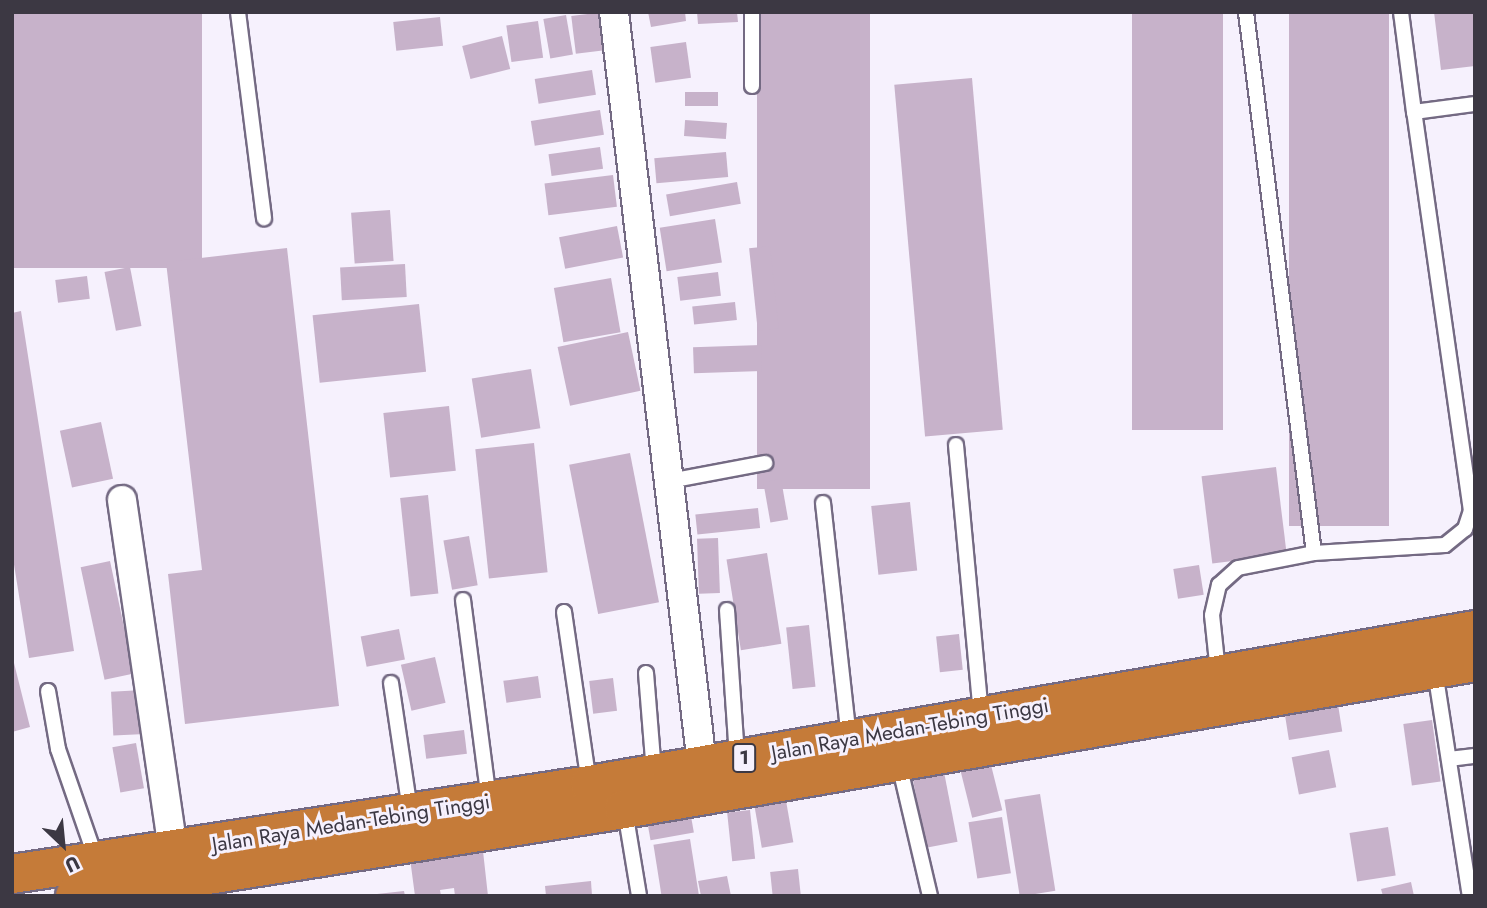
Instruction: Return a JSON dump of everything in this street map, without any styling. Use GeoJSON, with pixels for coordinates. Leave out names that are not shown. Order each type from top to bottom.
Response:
{"type":"FeatureCollection","features":[{"type":"Feature","properties":{"kind":"highway","name":"Jalan Raya Medan-Tebing Tinggi"},"geometry":{"type":"LineString","coordinates":[[12,874],[98,863],[590,785],[1475,631]]}},
{"type":"Feature","properties":{"kind":"highway","name":"Jalan Raya Medan-Tebing Tinggi"},"geometry":{"type":"LineString","coordinates":[[75,896],[624,809],[1475,662]]}},
{"type":"Feature","properties":{"kind":"street"},"geometry":{"type":"LineString","coordinates":[[614,12],[669,481],[720,762]]}},
{"type":"Feature","properties":{"kind":"street"},"geometry":{"type":"LineString","coordinates":[[122,500],[173,850]]}},
{"type":"Feature","properties":{"kind":"lane"},"geometry":{"type":"LineString","coordinates":[[239,12],[264,218]]}},
{"type":"Feature","properties":{"kind":"lane"},"geometry":{"type":"LineString","coordinates":[[752,12],[752,86]]}},
{"type":"Feature","properties":{"kind":"lane"},"geometry":{"type":"LineString","coordinates":[[1246,12],[1314,553]]}},
{"type":"Feature","properties":{"kind":"lane"},"geometry":{"type":"LineString","coordinates":[[1219,674],[1212,615],[1219,585],[1238,568],[1314,553],[1445,545],[1465,529],[1471,511],[1401,12]]}},
{"type":"Feature","properties":{"kind":"lane"},"geometry":{"type":"LineString","coordinates":[[1414,112],[1475,104]]}},
{"type":"Feature","properties":{"kind":"lane"},"geometry":{"type":"LineString","coordinates":[[956,446],[981,718]]}},
{"type":"Feature","properties":{"kind":"lane"},"geometry":{"type":"LineString","coordinates":[[669,481],[765,463]]}},
{"type":"Feature","properties":{"kind":"lane"},"geometry":{"type":"LineString","coordinates":[[823,503],[849,740]]}},
{"type":"Feature","properties":{"kind":"lane"},"geometry":{"type":"LineString","coordinates":[[463,600],[489,801]]}},
{"type":"Feature","properties":{"kind":"lane"},"geometry":{"type":"LineString","coordinates":[[720,762],[727,610]]}},
{"type":"Feature","properties":{"kind":"lane"},"geometry":{"type":"LineString","coordinates":[[564,612],[590,785]]}},
{"type":"Feature","properties":{"kind":"lane"},"geometry":{"type":"LineString","coordinates":[[1435,669],[1470,896]]}},
{"type":"Feature","properties":{"kind":"lane"},"geometry":{"type":"LineString","coordinates":[[646,673],[654,773]]}},
{"type":"Feature","properties":{"kind":"lane"},"geometry":{"type":"LineString","coordinates":[[391,683],[410,813]]}},
{"type":"Feature","properties":{"kind":"lane"},"geometry":{"type":"LineString","coordinates":[[48,691],[58,749],[98,863]]}},
{"type":"Feature","properties":{"kind":"lane"},"geometry":{"type":"LineString","coordinates":[[1449,759],[1475,756]]}},
{"type":"Feature","properties":{"kind":"lane"},"geometry":{"type":"LineString","coordinates":[[899,763],[930,896]]}},
{"type":"Feature","properties":{"kind":"lane"},"geometry":{"type":"LineString","coordinates":[[624,809],[639,896]]}},
{"type":"Feature","properties":{"kind":"building"},"geometry":{"type":"Polygon","coordinates":[[[12,12],[202,12],[202,268],[12,268],[12,12]]]}},
{"type":"Feature","properties":{"kind":"building"},"geometry":{"type":"Polygon","coordinates":[[[604,12],[609,50],[576,54],[571,16],[604,12]]]}},
{"type":"Feature","properties":{"kind":"building"},"geometry":{"type":"Polygon","coordinates":[[[648,12],[685,12],[686,21],[651,27],[648,12]]]}},
{"type":"Feature","properties":{"kind":"building"},"geometry":{"type":"Polygon","coordinates":[[[697,12],[737,12],[738,22],[698,24],[697,12]]]}},
{"type":"Feature","properties":{"kind":"building"},"geometry":{"type":"Polygon","coordinates":[[[757,12],[870,12],[870,489],[757,489],[757,12]]]}},
{"type":"Feature","properties":{"kind":"building"},"geometry":{"type":"Polygon","coordinates":[[[1132,12],[1223,12],[1223,430],[1132,430],[1132,12]]]}},
{"type":"Feature","properties":{"kind":"building"},"geometry":{"type":"Polygon","coordinates":[[[1289,12],[1389,12],[1389,526],[1289,526],[1289,12]]]}},
{"type":"Feature","properties":{"kind":"building"},"geometry":{"type":"Polygon","coordinates":[[[1434,12],[1475,12],[1475,66],[1441,70],[1434,12]]]}},
{"type":"Feature","properties":{"kind":"building"},"geometry":{"type":"Polygon","coordinates":[[[566,15],[573,54],[550,58],[543,19],[566,15]]]}},
{"type":"Feature","properties":{"kind":"building"},"geometry":{"type":"Polygon","coordinates":[[[440,17],[443,46],[396,51],[393,22],[440,17]]]}},
{"type":"Feature","properties":{"kind":"building"},"geometry":{"type":"Polygon","coordinates":[[[538,21],[543,58],[511,62],[506,25],[538,21]]]}},
{"type":"Feature","properties":{"kind":"building"},"geometry":{"type":"Polygon","coordinates":[[[502,36],[510,69],[470,79],[462,46],[502,36]]]}},
{"type":"Feature","properties":{"kind":"building"},"geometry":{"type":"Polygon","coordinates":[[[686,42],[691,78],[655,83],[650,47],[686,42]]]}},
{"type":"Feature","properties":{"kind":"building"},"geometry":{"type":"Polygon","coordinates":[[[592,70],[596,95],[539,104],[535,79],[592,70]]]}},
{"type":"Feature","properties":{"kind":"building"},"geometry":{"type":"Polygon","coordinates":[[[972,78],[1003,430],[925,436],[894,85],[972,78]]]}},
{"type":"Feature","properties":{"kind":"building"},"geometry":{"type":"Polygon","coordinates":[[[685,92],[718,92],[718,106],[685,106],[685,92]]]}},
{"type":"Feature","properties":{"kind":"building"},"geometry":{"type":"Polygon","coordinates":[[[600,110],[604,135],[535,146],[531,121],[600,110]]]}},
{"type":"Feature","properties":{"kind":"building"},"geometry":{"type":"Polygon","coordinates":[[[685,120],[727,123],[726,139],[684,136],[685,120]]]}},
{"type":"Feature","properties":{"kind":"building"},"geometry":{"type":"Polygon","coordinates":[[[600,147],[603,169],[552,176],[549,154],[600,147]]]}},
{"type":"Feature","properties":{"kind":"building"},"geometry":{"type":"Polygon","coordinates":[[[726,152],[728,177],[656,183],[654,158],[726,152]]]}},
{"type":"Feature","properties":{"kind":"building"},"geometry":{"type":"Polygon","coordinates":[[[613,175],[617,207],[548,215],[545,183],[613,175]]]}},
{"type":"Feature","properties":{"kind":"building"},"geometry":{"type":"Polygon","coordinates":[[[737,182],[741,204],[670,216],[666,195],[737,182]]]}},
{"type":"Feature","properties":{"kind":"building"},"geometry":{"type":"Polygon","coordinates":[[[390,210],[394,261],[355,264],[351,213],[390,210]]]}},
{"type":"Feature","properties":{"kind":"building"},"geometry":{"type":"Polygon","coordinates":[[[715,219],[722,262],[667,271],[660,228],[715,219]]]}},
{"type":"Feature","properties":{"kind":"building"},"geometry":{"type":"Polygon","coordinates":[[[617,226],[623,257],[565,269],[559,237],[617,226]]]}},
{"type":"Feature","properties":{"kind":"building"},"geometry":{"type":"Polygon","coordinates":[[[770,246],[779,329],[758,331],[749,248],[770,246]]]}},
{"type":"Feature","properties":{"kind":"building"},"geometry":{"type":"Polygon","coordinates":[[[287,248],[339,706],[185,724],[168,574],[202,570],[166,262],[287,248]]]}},
{"type":"Feature","properties":{"kind":"building"},"geometry":{"type":"Polygon","coordinates":[[[405,264],[407,297],[342,300],[340,267],[405,264]]]}},
{"type":"Feature","properties":{"kind":"building"},"geometry":{"type":"Polygon","coordinates":[[[130,267],[141,326],[116,331],[104,272],[130,267]]]}},
{"type":"Feature","properties":{"kind":"building"},"geometry":{"type":"Polygon","coordinates":[[[718,272],[721,296],[680,301],[677,277],[718,272]]]}},
{"type":"Feature","properties":{"kind":"building"},"geometry":{"type":"Polygon","coordinates":[[[87,276],[90,299],[58,303],[55,280],[87,276]]]}},
{"type":"Feature","properties":{"kind":"building"},"geometry":{"type":"Polygon","coordinates":[[[611,278],[621,332],[563,342],[554,288],[611,278]]]}},
{"type":"Feature","properties":{"kind":"building"},"geometry":{"type":"Polygon","coordinates":[[[735,302],[737,320],[694,324],[692,306],[735,302]]]}},
{"type":"Feature","properties":{"kind":"building"},"geometry":{"type":"Polygon","coordinates":[[[419,304],[426,372],[320,383],[313,315],[419,304]]]}},
{"type":"Feature","properties":{"kind":"building"},"geometry":{"type":"Polygon","coordinates":[[[21,311],[74,651],[29,658],[12,552],[12,313],[21,311]]]}},
{"type":"Feature","properties":{"kind":"building"},"geometry":{"type":"Polygon","coordinates":[[[628,332],[640,391],[570,406],[558,347],[628,332]]]}},
{"type":"Feature","properties":{"kind":"building"},"geometry":{"type":"Polygon","coordinates":[[[761,345],[762,371],[694,373],[693,347],[761,345]]]}},
{"type":"Feature","properties":{"kind":"building"},"geometry":{"type":"Polygon","coordinates":[[[531,369],[540,428],[481,438],[472,378],[531,369]]]}},
{"type":"Feature","properties":{"kind":"building"},"geometry":{"type":"Polygon","coordinates":[[[449,406],[456,471],[390,478],[383,413],[449,406]]]}},
{"type":"Feature","properties":{"kind":"building"},"geometry":{"type":"Polygon","coordinates":[[[101,422],[113,479],[72,487],[60,431],[101,422]]]}},
{"type":"Feature","properties":{"kind":"building"},"geometry":{"type":"Polygon","coordinates":[[[534,443],[548,572],[489,578],[475,449],[534,443]]]}},
{"type":"Feature","properties":{"kind":"building"},"geometry":{"type":"Polygon","coordinates":[[[630,453],[659,602],[598,614],[569,465],[630,453]]]}},
{"type":"Feature","properties":{"kind":"building"},"geometry":{"type":"Polygon","coordinates":[[[1276,467],[1287,554],[1212,563],[1202,476],[1276,467]]]}},
{"type":"Feature","properties":{"kind":"building"},"geometry":{"type":"Polygon","coordinates":[[[781,479],[788,519],[770,523],[763,482],[781,479]]]}},
{"type":"Feature","properties":{"kind":"building"},"geometry":{"type":"Polygon","coordinates":[[[428,495],[438,593],[411,596],[400,498],[428,495]]]}},
{"type":"Feature","properties":{"kind":"building"},"geometry":{"type":"Polygon","coordinates":[[[910,502],[917,571],[878,575],[871,506],[910,502]]]}},
{"type":"Feature","properties":{"kind":"building"},"geometry":{"type":"Polygon","coordinates":[[[758,508],[760,528],[697,534],[695,515],[758,508]]]}},
{"type":"Feature","properties":{"kind":"building"},"geometry":{"type":"Polygon","coordinates":[[[469,536],[478,585],[452,590],[443,541],[469,536]]]}},
{"type":"Feature","properties":{"kind":"building"},"geometry":{"type":"Polygon","coordinates":[[[718,538],[720,593],[699,594],[697,539],[718,538]]]}},
{"type":"Feature","properties":{"kind":"building"},"geometry":{"type":"Polygon","coordinates":[[[767,553],[781,644],[741,650],[727,559],[767,553]]]}},
{"type":"Feature","properties":{"kind":"building"},"geometry":{"type":"Polygon","coordinates":[[[110,561],[134,673],[105,680],[81,567],[110,561]]]}},
{"type":"Feature","properties":{"kind":"building"},"geometry":{"type":"Polygon","coordinates":[[[1199,565],[1204,595],[1178,599],[1173,569],[1199,565]]]}},
{"type":"Feature","properties":{"kind":"building"},"geometry":{"type":"Polygon","coordinates":[[[809,625],[815,687],[793,689],[786,627],[809,625]]]}},
{"type":"Feature","properties":{"kind":"building"},"geometry":{"type":"Polygon","coordinates":[[[399,629],[405,659],[367,667],[361,636],[399,629]]]}},
{"type":"Feature","properties":{"kind":"building"},"geometry":{"type":"Polygon","coordinates":[[[959,634],[963,670],[940,672],[936,636],[959,634]]]}},
{"type":"Feature","properties":{"kind":"building"},"geometry":{"type":"Polygon","coordinates":[[[12,655],[30,727],[12,732],[12,655]]]}},
{"type":"Feature","properties":{"kind":"building"},"geometry":{"type":"Polygon","coordinates":[[[435,657],[446,703],[411,711],[401,665],[435,657]]]}},
{"type":"Feature","properties":{"kind":"building"},"geometry":{"type":"Polygon","coordinates":[[[538,676],[541,698],[506,703],[503,681],[538,676]]]}},
{"type":"Feature","properties":{"kind":"building"},"geometry":{"type":"Polygon","coordinates":[[[613,678],[617,711],[593,714],[589,681],[613,678]]]}},
{"type":"Feature","properties":{"kind":"building"},"geometry":{"type":"Polygon","coordinates":[[[143,690],[145,734],[113,736],[111,692],[143,690]]]}},
{"type":"Feature","properties":{"kind":"building"},"geometry":{"type":"Polygon","coordinates":[[[1336,692],[1342,732],[1289,740],[1283,700],[1336,692]]]}},
{"type":"Feature","properties":{"kind":"building"},"geometry":{"type":"Polygon","coordinates":[[[1432,720],[1441,781],[1412,785],[1403,724],[1432,720]]]}},
{"type":"Feature","properties":{"kind":"building"},"geometry":{"type":"Polygon","coordinates":[[[464,730],[467,754],[426,759],[423,735],[464,730]]]}},
{"type":"Feature","properties":{"kind":"building"},"geometry":{"type":"Polygon","coordinates":[[[136,743],[144,788],[120,792],[112,747],[136,743]]]}},
{"type":"Feature","properties":{"kind":"building"},"geometry":{"type":"Polygon","coordinates":[[[1329,750],[1336,787],[1299,795],[1292,757],[1329,750]]]}},
{"type":"Feature","properties":{"kind":"building"},"geometry":{"type":"Polygon","coordinates":[[[989,757],[1002,810],[972,818],[959,764],[989,757]]]}},
{"type":"Feature","properties":{"kind":"building"},"geometry":{"type":"Polygon","coordinates":[[[944,772],[958,842],[926,848],[913,778],[944,772]]]}},
{"type":"Feature","properties":{"kind":"building"},"geometry":{"type":"Polygon","coordinates":[[[1040,794],[1055,891],[1020,896],[1004,800],[1040,794]]]}},
{"type":"Feature","properties":{"kind":"building"},"geometry":{"type":"Polygon","coordinates":[[[785,795],[793,842],[762,848],[753,801],[785,795]]]}},
{"type":"Feature","properties":{"kind":"building"},"geometry":{"type":"Polygon","coordinates":[[[689,805],[694,833],[651,840],[646,813],[689,805]]]}},
{"type":"Feature","properties":{"kind":"building"},"geometry":{"type":"Polygon","coordinates":[[[750,810],[755,859],[732,861],[727,812],[750,810]]]}},
{"type":"Feature","properties":{"kind":"building"},"geometry":{"type":"Polygon","coordinates":[[[1002,817],[1011,873],[977,879],[968,822],[1002,817]]]}},
{"type":"Feature","properties":{"kind":"building"},"geometry":{"type":"Polygon","coordinates":[[[1388,827],[1396,875],[1357,881],[1349,833],[1388,827]]]}},
{"type":"Feature","properties":{"kind":"building"},"geometry":{"type":"Polygon","coordinates":[[[690,839],[699,896],[662,896],[653,845],[690,839]]]}},
{"type":"Feature","properties":{"kind":"building"},"geometry":{"type":"Polygon","coordinates":[[[482,842],[488,896],[455,896],[454,888],[440,890],[441,896],[415,896],[409,851],[482,842]]]}},
{"type":"Feature","properties":{"kind":"building"},"geometry":{"type":"Polygon","coordinates":[[[798,869],[801,896],[773,896],[770,872],[798,869]]]}},
{"type":"Feature","properties":{"kind":"building"},"geometry":{"type":"Polygon","coordinates":[[[727,876],[731,896],[701,896],[698,881],[727,876]]]}},
{"type":"Feature","properties":{"kind":"building"},"geometry":{"type":"Polygon","coordinates":[[[591,881],[592,896],[546,896],[545,886],[591,881]]]}},
{"type":"Feature","properties":{"kind":"building"},"geometry":{"type":"Polygon","coordinates":[[[1411,882],[1414,896],[1383,896],[1381,889],[1411,882]]]}},
{"type":"Feature","properties":{"kind":"building"},"geometry":{"type":"Polygon","coordinates":[[[404,891],[405,896],[377,896],[377,894],[404,891]]]}}]}
